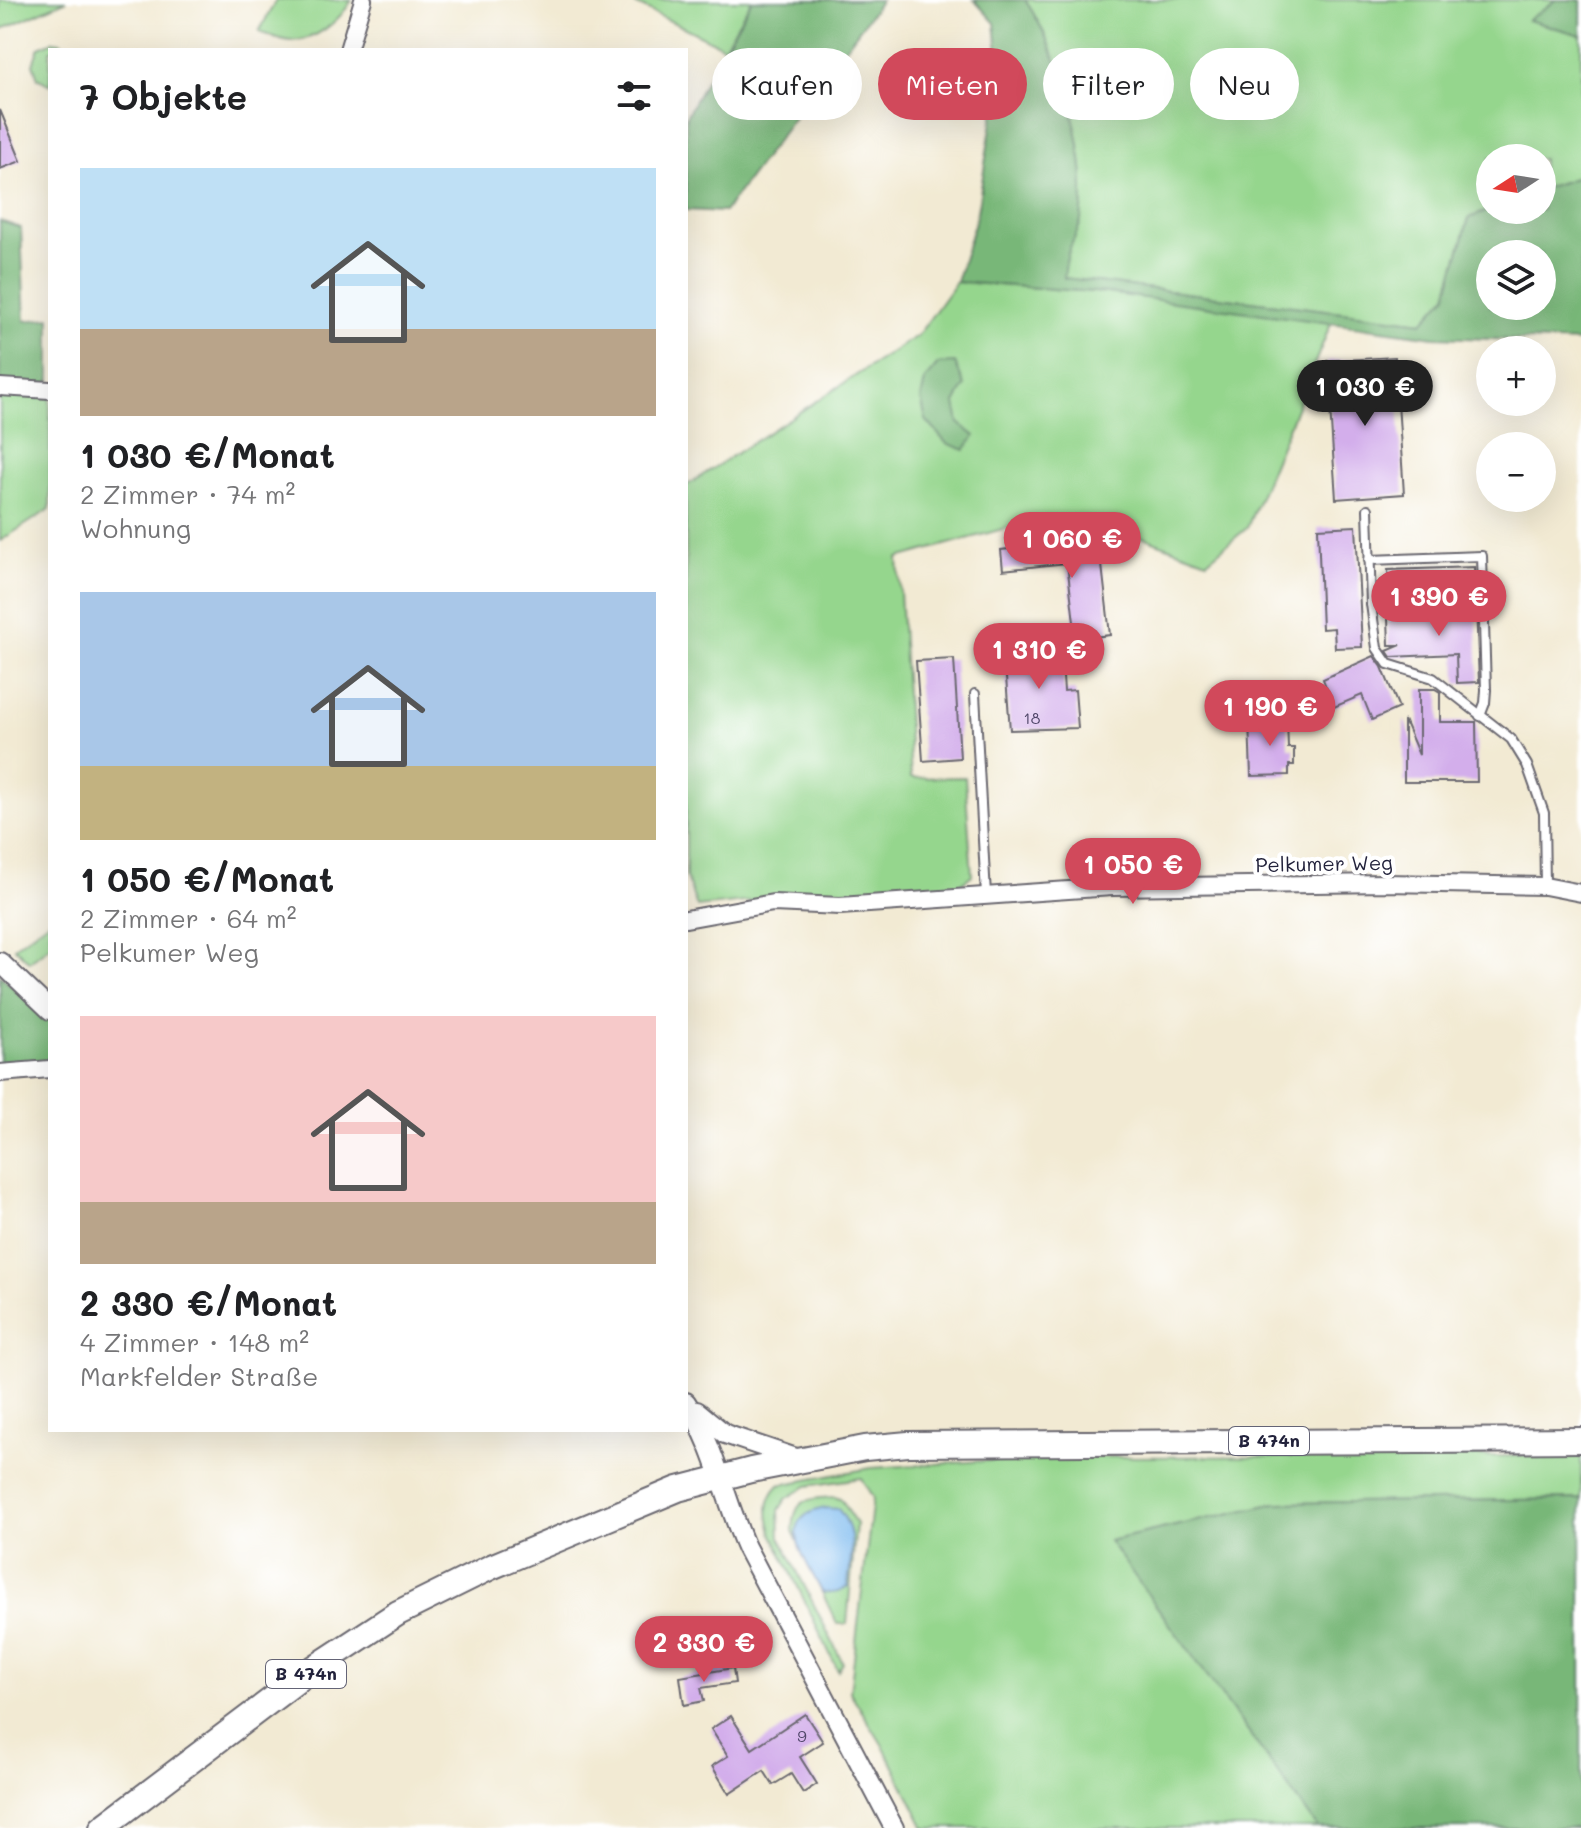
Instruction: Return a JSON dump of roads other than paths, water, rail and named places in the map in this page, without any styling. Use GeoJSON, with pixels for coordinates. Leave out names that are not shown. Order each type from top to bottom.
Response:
{"type":"FeatureCollection","features":[{"type":"Feature","properties":{"kind":"main road","name":"B 474n"},"geometry":{"type":"LineString","coordinates":[[102,1828],[311,1670],[398,1613],[530,1550],[678,1489],[720,1477],[865,1448],[958,1442],[1581,1440]]}},
{"type":"Feature","properties":{"kind":"street"},"geometry":{"type":"LineString","coordinates":[[349,48],[363,0]]}},
{"type":"Feature","properties":{"kind":"street"},"geometry":{"type":"LineString","coordinates":[[0,387],[48,390]]}},
{"type":"Feature","properties":{"kind":"street","name":"Pelkumer Weg"},"geometry":{"type":"LineString","coordinates":[[688,919],[773,903],[840,906],[1112,887],[1386,883],[1545,886],[1581,893]]}},
{"type":"Feature","properties":{"kind":"street"},"geometry":{"type":"LineString","coordinates":[[0,962],[48,1008]]}},
{"type":"Feature","properties":{"kind":"street"},"geometry":{"type":"LineString","coordinates":[[0,1073],[48,1069]]}},
{"type":"Feature","properties":{"kind":"street"},"geometry":{"type":"LineString","coordinates":[[688,1404],[725,1434],[802,1460]]}},
{"type":"Feature","properties":{"kind":"street"},"geometry":{"type":"LineString","coordinates":[[688,1405],[704,1433],[731,1514],[746,1547],[894,1828]]}},
{"type":"Feature","properties":{"kind":"lane"},"geometry":{"type":"LineString","coordinates":[[1368,509],[1371,604],[1376,643],[1385,662],[1433,678],[1511,739],[1527,765],[1544,813],[1545,886]]}},
{"type":"Feature","properties":{"kind":"lane"},"geometry":{"type":"LineString","coordinates":[[1369,560],[1482,556],[1486,699],[1480,716]]}},
{"type":"Feature","properties":{"kind":"lane"},"geometry":{"type":"LineString","coordinates":[[1371,604],[1484,599]]}},
{"type":"Feature","properties":{"kind":"lane"},"geometry":{"type":"LineString","coordinates":[[975,694],[986,895]]}},
{"type":"Feature","properties":{"kind":"water"},"geometry":{"type":"Polygon","coordinates":[[[826,1508],[838,1509],[845,1518],[851,1536],[848,1586],[833,1593],[822,1592],[802,1554],[797,1530],[800,1521],[810,1513],[826,1508]]]}}]}
